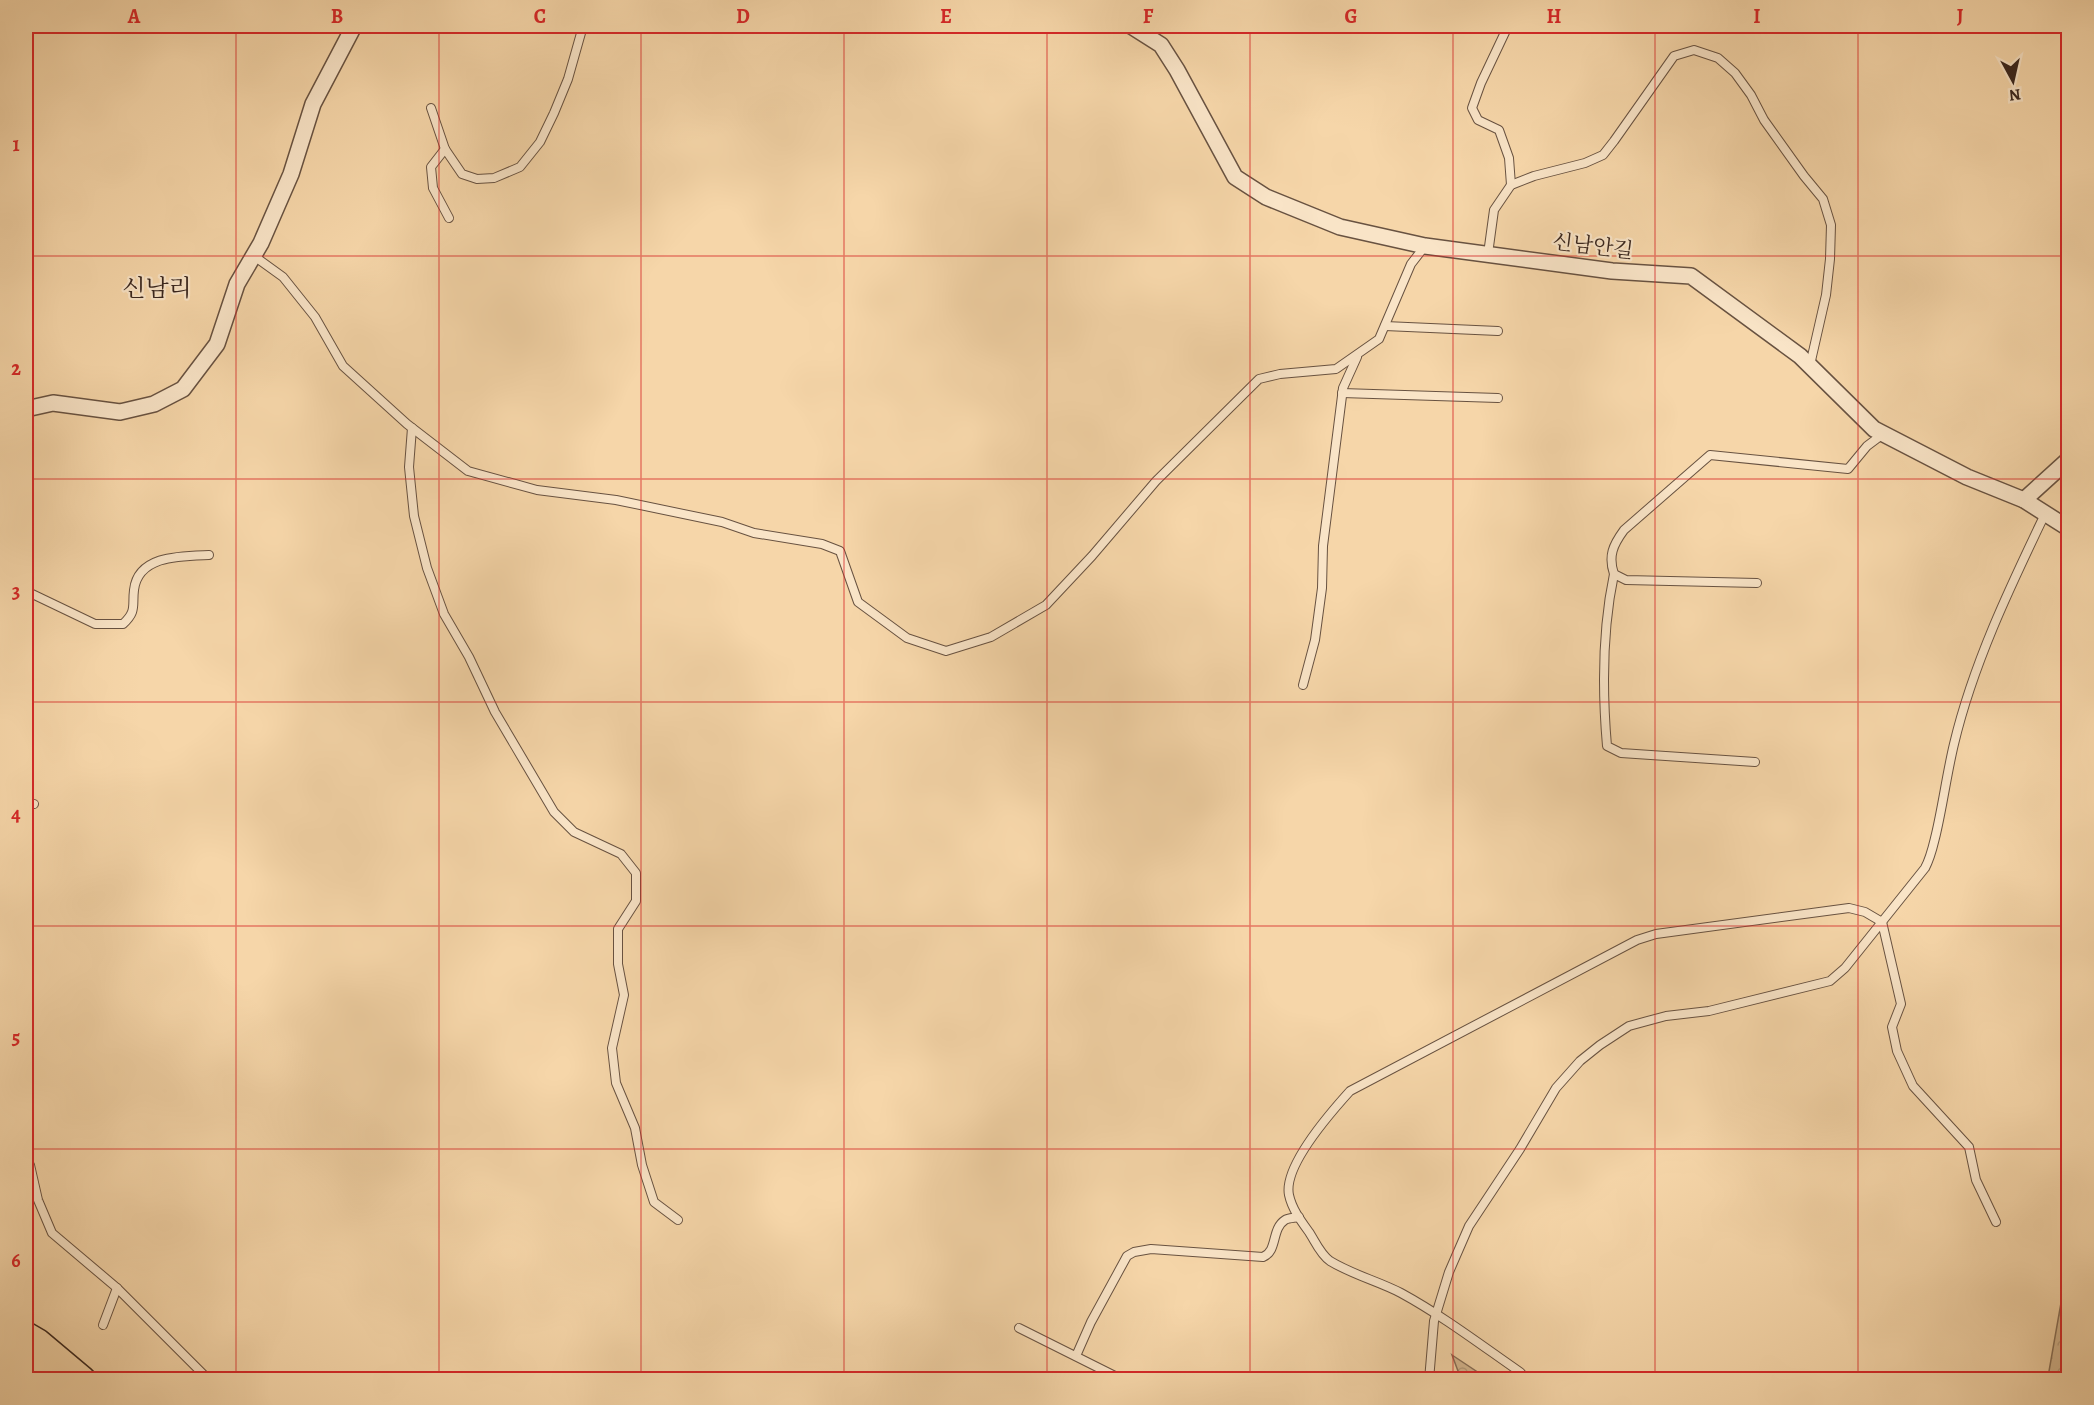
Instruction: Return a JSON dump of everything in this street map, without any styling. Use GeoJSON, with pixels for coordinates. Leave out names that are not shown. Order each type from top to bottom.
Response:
{"type":"FeatureCollection","features":[{"type":"Feature","properties":{"kind":"highway"},"geometry":{"type":"LineString","coordinates":[[26,1336],[38,1343],[82,1380]]}},
{"type":"Feature","properties":{"kind":"highway"},"geometry":{"type":"LineString","coordinates":[[26,1362],[47,1380]]}},
{"type":"Feature","properties":{"kind":"street"},"geometry":{"type":"LineString","coordinates":[[26,409],[52,403],[120,412],[154,404],[183,389],[217,344],[237,284],[254,256],[291,174],[314,104],[354,26]]}},
{"type":"Feature","properties":{"kind":"street","name":"신남안길"},"geometry":{"type":"LineString","coordinates":[[1131,26],[1161,45],[1235,177],[1266,197],[1340,227],[1425,246],[1612,271],[1691,276],[1800,356],[1874,429],[1967,477],[2024,500],[2068,528]]}},
{"type":"Feature","properties":{"kind":"street"},"geometry":{"type":"LineString","coordinates":[[2024,500],[2068,460]]}},
{"type":"Feature","properties":{"kind":"lane"},"geometry":{"type":"LineString","coordinates":[[431,108],[445,149],[462,174],[477,179],[494,178],[520,167],[540,142],[554,113],[568,79],[583,26]]}},
{"type":"Feature","properties":{"kind":"lane"},"geometry":{"type":"LineString","coordinates":[[1508,26],[1481,83],[1472,108],[1478,120],[1499,130],[1509,158],[1512,185]]}},
{"type":"Feature","properties":{"kind":"lane"},"geometry":{"type":"LineString","coordinates":[[1488,254],[1494,210],[1512,185],[1534,176],[1585,163],[1603,155],[1674,56],[1694,50],[1718,58],[1735,73],[1751,95],[1764,120],[1823,199],[1831,225],[1826,294],[1810,366]]}},
{"type":"Feature","properties":{"kind":"lane"},"geometry":{"type":"LineString","coordinates":[[445,149],[431,167],[433,188],[449,218]]}},
{"type":"Feature","properties":{"kind":"lane"},"geometry":{"type":"LineString","coordinates":[[254,256],[283,277],[315,317],[343,366],[412,428],[468,471],[537,490],[616,500],[722,522],[754,533],[822,544],[840,551],[858,602],[907,638],[946,651],[991,638],[1046,606],[1120,524],[1155,481],[1259,379],[1280,374],[1336,369],[1379,339],[1411,264],[1425,246]]}},
{"type":"Feature","properties":{"kind":"lane"},"geometry":{"type":"LineString","coordinates":[[1385,326],[1498,331]]}},
{"type":"Feature","properties":{"kind":"lane"},"geometry":{"type":"LineString","coordinates":[[1303,685],[1315,640],[1323,546],[1342,393],[1357,356]]}},
{"type":"Feature","properties":{"kind":"lane"},"geometry":{"type":"LineString","coordinates":[[1342,393],[1498,398]]}},
{"type":"Feature","properties":{"kind":"lane"},"geometry":{"type":"LineString","coordinates":[[412,428],[409,467],[414,516],[427,568],[444,614],[469,657],[495,712],[554,812],[574,832],[621,854],[636,873],[636,901],[618,929],[618,964],[624,996],[612,1048],[616,1083],[635,1128],[642,1165],[654,1202],[678,1220]]}},
{"type":"Feature","properties":{"kind":"lane"},"geometry":{"type":"LineString","coordinates":[[1755,762],[1622,753],[1607,746],[1603,664],[1608,602],[1614,574],[1610,561],[1614,543],[1624,530],[1710,455],[1848,469],[1867,446],[1883,434]]}},
{"type":"Feature","properties":{"kind":"lane"},"geometry":{"type":"LineString","coordinates":[[1429,1380],[1431,1332],[1449,1272],[1469,1226],[1520,1149],[1556,1088],[1580,1061],[1629,1026],[1666,1016],[1709,1011],[1830,981],[1845,968],[1928,862],[1945,796],[1954,744],[1972,683],[2010,588],[2045,514]]}},
{"type":"Feature","properties":{"kind":"lane"},"geometry":{"type":"LineString","coordinates":[[26,591],[95,624],[123,624],[130,618],[135,605],[134,591],[138,575],[149,564],[183,556],[209,555]]}},
{"type":"Feature","properties":{"kind":"lane"},"geometry":{"type":"LineString","coordinates":[[1614,574],[1626,580],[1757,583]]}},
{"type":"Feature","properties":{"kind":"lane"},"geometry":{"type":"LineString","coordinates":[[26,802],[34,804]]}},
{"type":"Feature","properties":{"kind":"lane"},"geometry":{"type":"LineString","coordinates":[[1527,1380],[1520,1372],[1436,1313],[1399,1292],[1356,1275],[1323,1255],[1299,1217],[1289,1196],[1290,1177],[1297,1159],[1350,1091],[1637,940],[1656,934],[1837,909],[1857,909],[1882,922],[1901,1004],[1892,1027],[1897,1051],[1913,1086],[1969,1147],[1976,1180],[1996,1222]]}},
{"type":"Feature","properties":{"kind":"lane"},"geometry":{"type":"LineString","coordinates":[[26,1160],[30,1165],[38,1200],[52,1233],[117,1288],[209,1380]]}},
{"type":"Feature","properties":{"kind":"lane"},"geometry":{"type":"LineString","coordinates":[[1076,1356],[1091,1322],[1127,1257],[1134,1252],[1151,1249],[1263,1257],[1267,1256],[1271,1250],[1280,1225],[1285,1220],[1299,1217]]}},
{"type":"Feature","properties":{"kind":"lane"},"geometry":{"type":"LineString","coordinates":[[102,1325],[117,1288]]}},
{"type":"Feature","properties":{"kind":"lane"},"geometry":{"type":"LineString","coordinates":[[1019,1328],[1123,1380]]}},
{"type":"Feature","properties":{"kind":"green space"},"geometry":{"type":"Polygon","coordinates":[[[2068,1263],[2068,1379],[1895,1379],[2048,1377],[2068,1263]]]}},
{"type":"Feature","properties":{"kind":"green space"},"geometry":{"type":"Polygon","coordinates":[[[1452,1355],[1488,1379],[1461,1379],[1452,1355]]]}},
{"type":"Feature","properties":{"kind":"district","name":"신남리"},"geometry":{"type":"Point","coordinates":[157,288]}}]}
